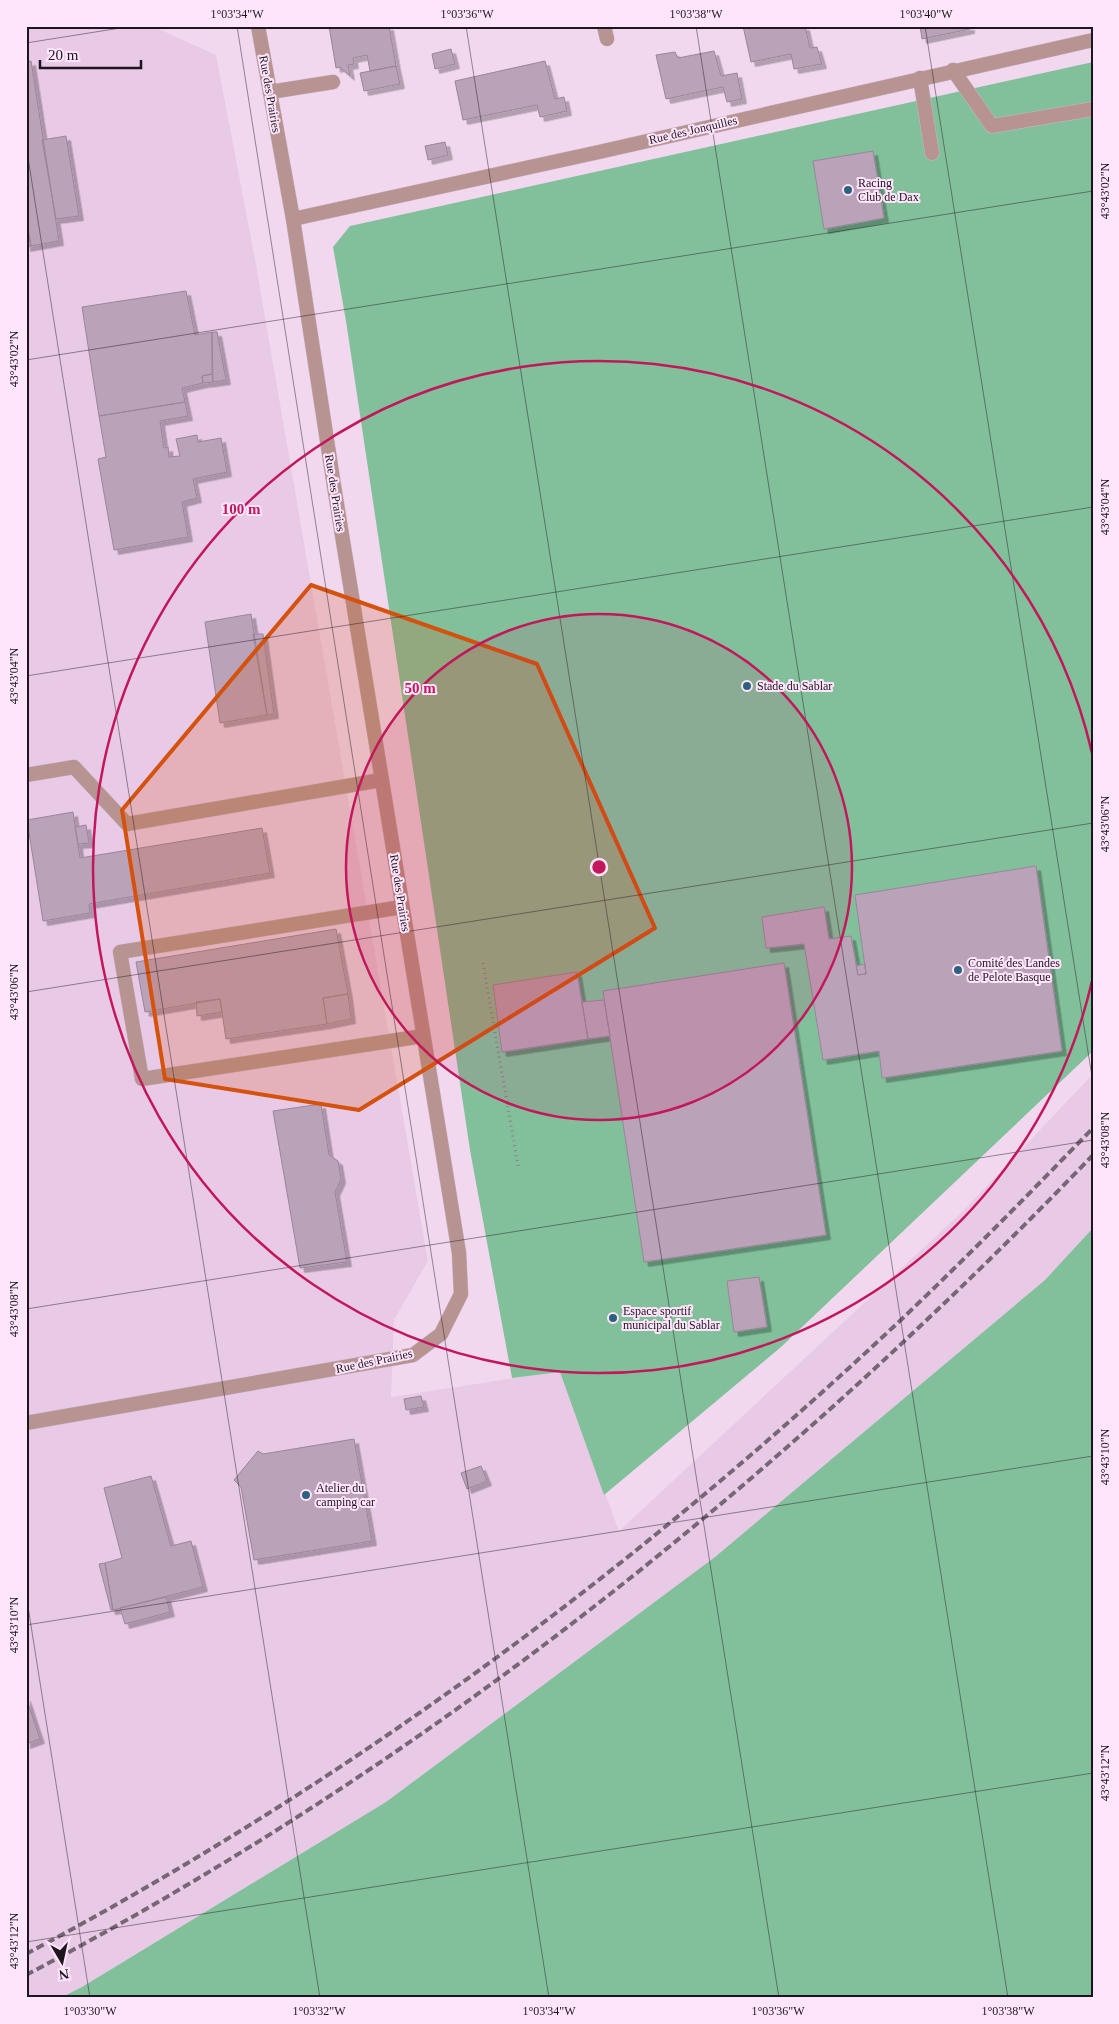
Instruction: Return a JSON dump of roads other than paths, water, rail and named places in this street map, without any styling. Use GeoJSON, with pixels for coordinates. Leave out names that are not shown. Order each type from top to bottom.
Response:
{"type":"FeatureCollection","features":[{"type":"Feature","properties":{"kind":"street","name":"Rue des Prairies"},"geometry":{"type":"LineString","coordinates":[[26,1423],[413,1355],[440,1334],[462,1294],[460,1253],[381,780],[293,219],[258,26]]}},
{"type":"Feature","properties":{"kind":"street","name":"Rue des Jonquilles"},"geometry":{"type":"LineString","coordinates":[[293,219],[1093,40]]}},
{"type":"Feature","properties":{"kind":"street"},"geometry":{"type":"LineString","coordinates":[[953,70],[992,126],[1093,109]]}},
{"type":"Feature","properties":{"kind":"street"},"geometry":{"type":"LineString","coordinates":[[920,78],[932,153]]}},
{"type":"Feature","properties":{"kind":"street"},"geometry":{"type":"LineString","coordinates":[[270,92],[333,82]]}},
{"type":"Feature","properties":{"kind":"street"},"geometry":{"type":"LineString","coordinates":[[26,775],[74,767],[127,824],[381,780]]}},
{"type":"Feature","properties":{"kind":"street"},"geometry":{"type":"LineString","coordinates":[[402,907],[120,952],[142,1079],[423,1036]]}},
{"type":"Feature","properties":{"kind":"railway"},"geometry":{"type":"LineString","coordinates":[[26,1954],[145,1888],[262,1818],[376,1743],[487,1665],[596,1582],[701,1497],[805,1408],[929,1293],[1093,1128]]}},
{"type":"Feature","properties":{"kind":"railway"},"geometry":{"type":"LineString","coordinates":[[26,1975],[174,1893],[318,1804],[457,1709],[592,1608],[724,1501],[851,1390],[974,1275],[1093,1155]]}},
{"type":"Feature","properties":{"kind":"place","name":"Racing Club de Dax"},"geometry":{"type":"Point","coordinates":[848,190]}},
{"type":"Feature","properties":{"kind":"place","name":"Stade du Sablar"},"geometry":{"type":"Point","coordinates":[747,686]}},
{"type":"Feature","properties":{"kind":"place","name":"Comité des Landes de Pelote Basque"},"geometry":{"type":"Point","coordinates":[958,970]}},
{"type":"Feature","properties":{"kind":"place","name":"Espace sportif municipal du Sablar"},"geometry":{"type":"Point","coordinates":[613,1318]}},
{"type":"Feature","properties":{"kind":"place","name":"Atelier du camping car"},"geometry":{"type":"Point","coordinates":[306,1495]}}]}
